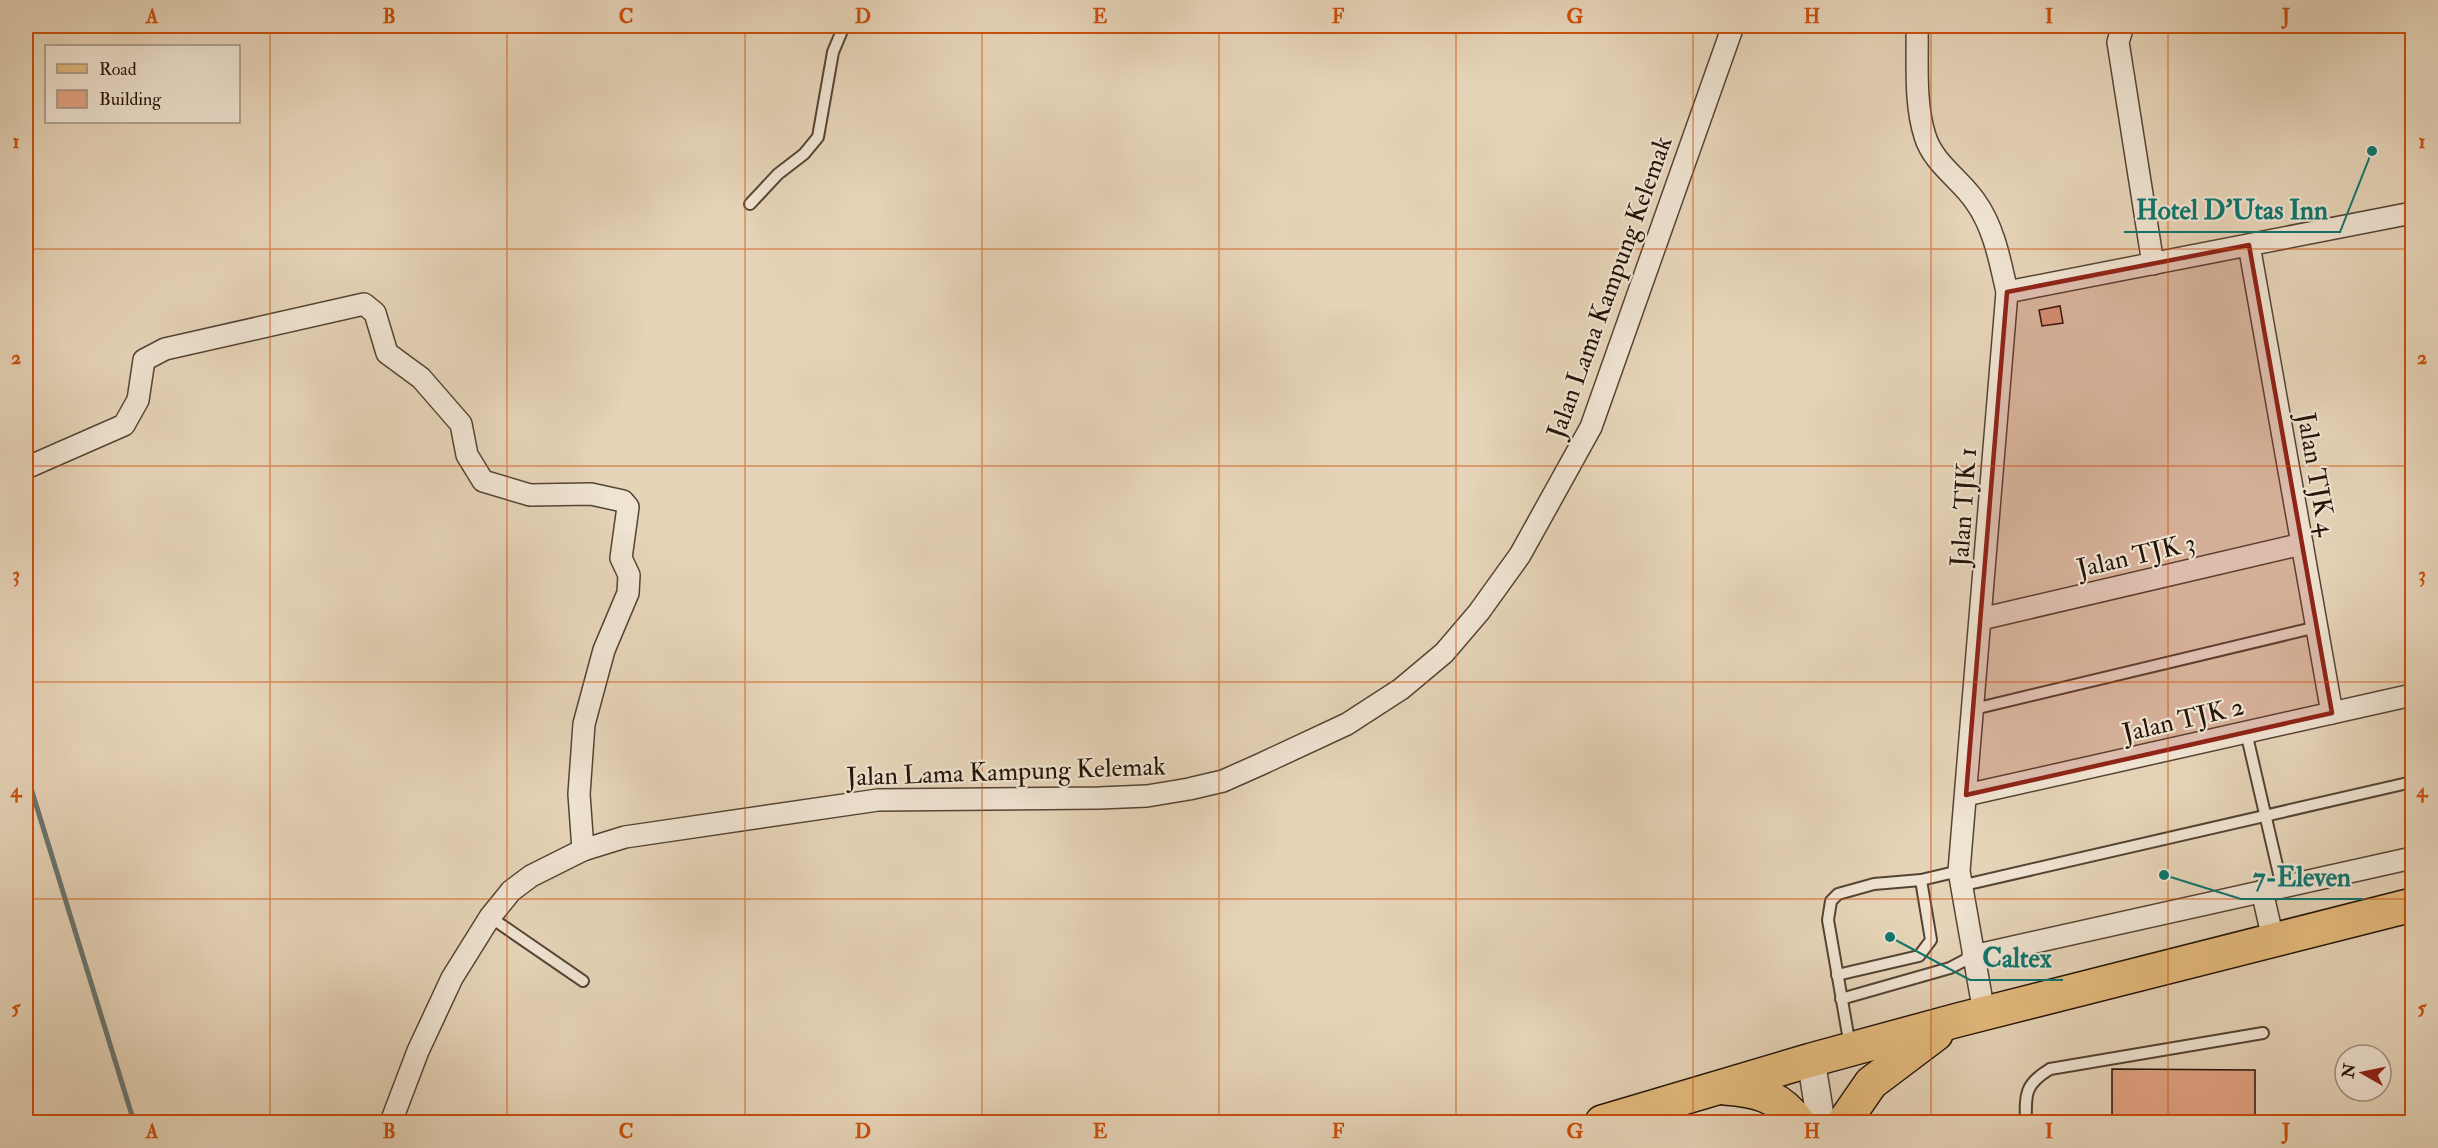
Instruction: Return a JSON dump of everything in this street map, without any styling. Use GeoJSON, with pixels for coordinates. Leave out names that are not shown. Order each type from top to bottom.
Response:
{"type":"FeatureCollection","features":[{"type":"Feature","properties":{"kind":"main road"},"geometry":{"type":"LineString","coordinates":[[1602,1122],[1850,1049],[2412,905]]}},
{"type":"Feature","properties":{"kind":"main road"},"geometry":{"type":"LineString","coordinates":[[1844,1122],[1871,1083],[1921,1044],[1971,1017]]}},
{"type":"Feature","properties":{"kind":"main road"},"geometry":{"type":"LineString","coordinates":[[1717,1088],[1763,1093],[1784,1106],[1798,1122]]}},
{"type":"Feature","properties":{"kind":"street","name":"Jalan Lama Kampung Kelemak"},"geometry":{"type":"LineString","coordinates":[[391,1122],[418,1051],[452,978],[490,917],[511,891],[531,876],[583,850],[625,837],[878,800],[1099,798],[1147,796],[1189,789],[1223,781],[1260,765],[1347,723],[1401,689],[1444,653],[1479,612],[1520,555],[1591,427],[1733,26]]}},
{"type":"Feature","properties":{"kind":"street","name":"Jalan TJK 1"},"geometry":{"type":"LineString","coordinates":[[1917,26],[1921,115],[1925,137],[1934,154],[1975,200],[1986,217],[2007,292],[1960,878],[1973,956],[1971,1017]]}},
{"type":"Feature","properties":{"kind":"street"},"geometry":{"type":"LineString","coordinates":[[2123,26],[2118,42],[2153,264]]}},
{"type":"Feature","properties":{"kind":"street"},"geometry":{"type":"LineString","coordinates":[[2007,292],[2412,213]]}},
{"type":"Feature","properties":{"kind":"street","name":"Jalan TJK 4"},"geometry":{"type":"LineString","coordinates":[[2249,245],[2332,713]]}},
{"type":"Feature","properties":{"kind":"street"},"geometry":{"type":"LineString","coordinates":[[26,468],[124,424],[138,400],[144,360],[165,349],[364,304],[375,313],[387,353],[421,378],[460,424],[467,455],[483,481],[530,495],[591,494],[624,501],[628,507],[621,558],[629,575],[628,593],[604,650],[584,724],[579,794],[583,850]]}},
{"type":"Feature","properties":{"kind":"street","name":"Jalan TJK 3"},"geometry":{"type":"LineString","coordinates":[[1982,619],[2302,544]]}},
{"type":"Feature","properties":{"kind":"street","name":"Jalan TJK 2"},"geometry":{"type":"LineString","coordinates":[[1966,795],[2412,695]]}},
{"type":"Feature","properties":{"kind":"street"},"geometry":{"type":"LineString","coordinates":[[1973,956],[2412,858]]}},
{"type":"Feature","properties":{"kind":"street"},"geometry":{"type":"LineString","coordinates":[[2272,889],[2273,939]]}},
{"type":"Feature","properties":{"kind":"street"},"geometry":{"type":"LineString","coordinates":[[1811,1060],[1821,1122]]}},
{"type":"Feature","properties":{"kind":"lane"},"geometry":{"type":"LineString","coordinates":[[750,204],[778,174],[804,154],[818,136],[833,52],[844,26]]}},
{"type":"Feature","properties":{"kind":"lane"},"geometry":{"type":"LineString","coordinates":[[1974,708],[2317,627]]}},
{"type":"Feature","properties":{"kind":"lane"},"geometry":{"type":"LineString","coordinates":[[2246,732],[2265,816],[2272,889]]}},
{"type":"Feature","properties":{"kind":"lane"},"geometry":{"type":"LineString","coordinates":[[1850,1049],[1828,920],[1832,901],[1838,894],[1874,884],[1960,878],[2265,816],[2412,782]]}},
{"type":"Feature","properties":{"kind":"lane"},"geometry":{"type":"LineString","coordinates":[[1837,975],[1919,956],[1931,940],[1921,880]]}},
{"type":"Feature","properties":{"kind":"lane"},"geometry":{"type":"LineString","coordinates":[[490,917],[583,981]]}},
{"type":"Feature","properties":{"kind":"lane"},"geometry":{"type":"LineString","coordinates":[[1841,999],[1950,968],[1973,956]]}},
{"type":"Feature","properties":{"kind":"lane"},"geometry":{"type":"LineString","coordinates":[[2026,1122],[2025,1096],[2034,1079],[2050,1069],[2263,1033]]}},
{"type":"Feature","properties":{"kind":"highlighted area"},"geometry":{"type":"Polygon","coordinates":[[[2249,245],[2332,713],[1966,795],[2007,292],[2249,245]]]}},
{"type":"Feature","properties":{"kind":"building"},"geometry":{"type":"Polygon","coordinates":[[[2060,306],[2063,323],[2042,326],[2039,310],[2060,306]]]}},
{"type":"Feature","properties":{"kind":"building"},"geometry":{"type":"Polygon","coordinates":[[[2112,1069],[2255,1070],[2255,1122],[2112,1122],[2112,1069]]]}},
{"type":"Feature","properties":{"kind":"waterway"},"geometry":{"type":"LineString","coordinates":[[26,772],[134,1122]]}},
{"type":"Feature","properties":{"kind":"place","name":"Hotel D'Utas Inn"},"geometry":{"type":"Point","coordinates":[2372,151]}},
{"type":"Feature","properties":{"kind":"place","name":"7-Eleven"},"geometry":{"type":"Point","coordinates":[2164,875]}},
{"type":"Feature","properties":{"kind":"place","name":"Caltex"},"geometry":{"type":"Point","coordinates":[1890,937]}}]}
